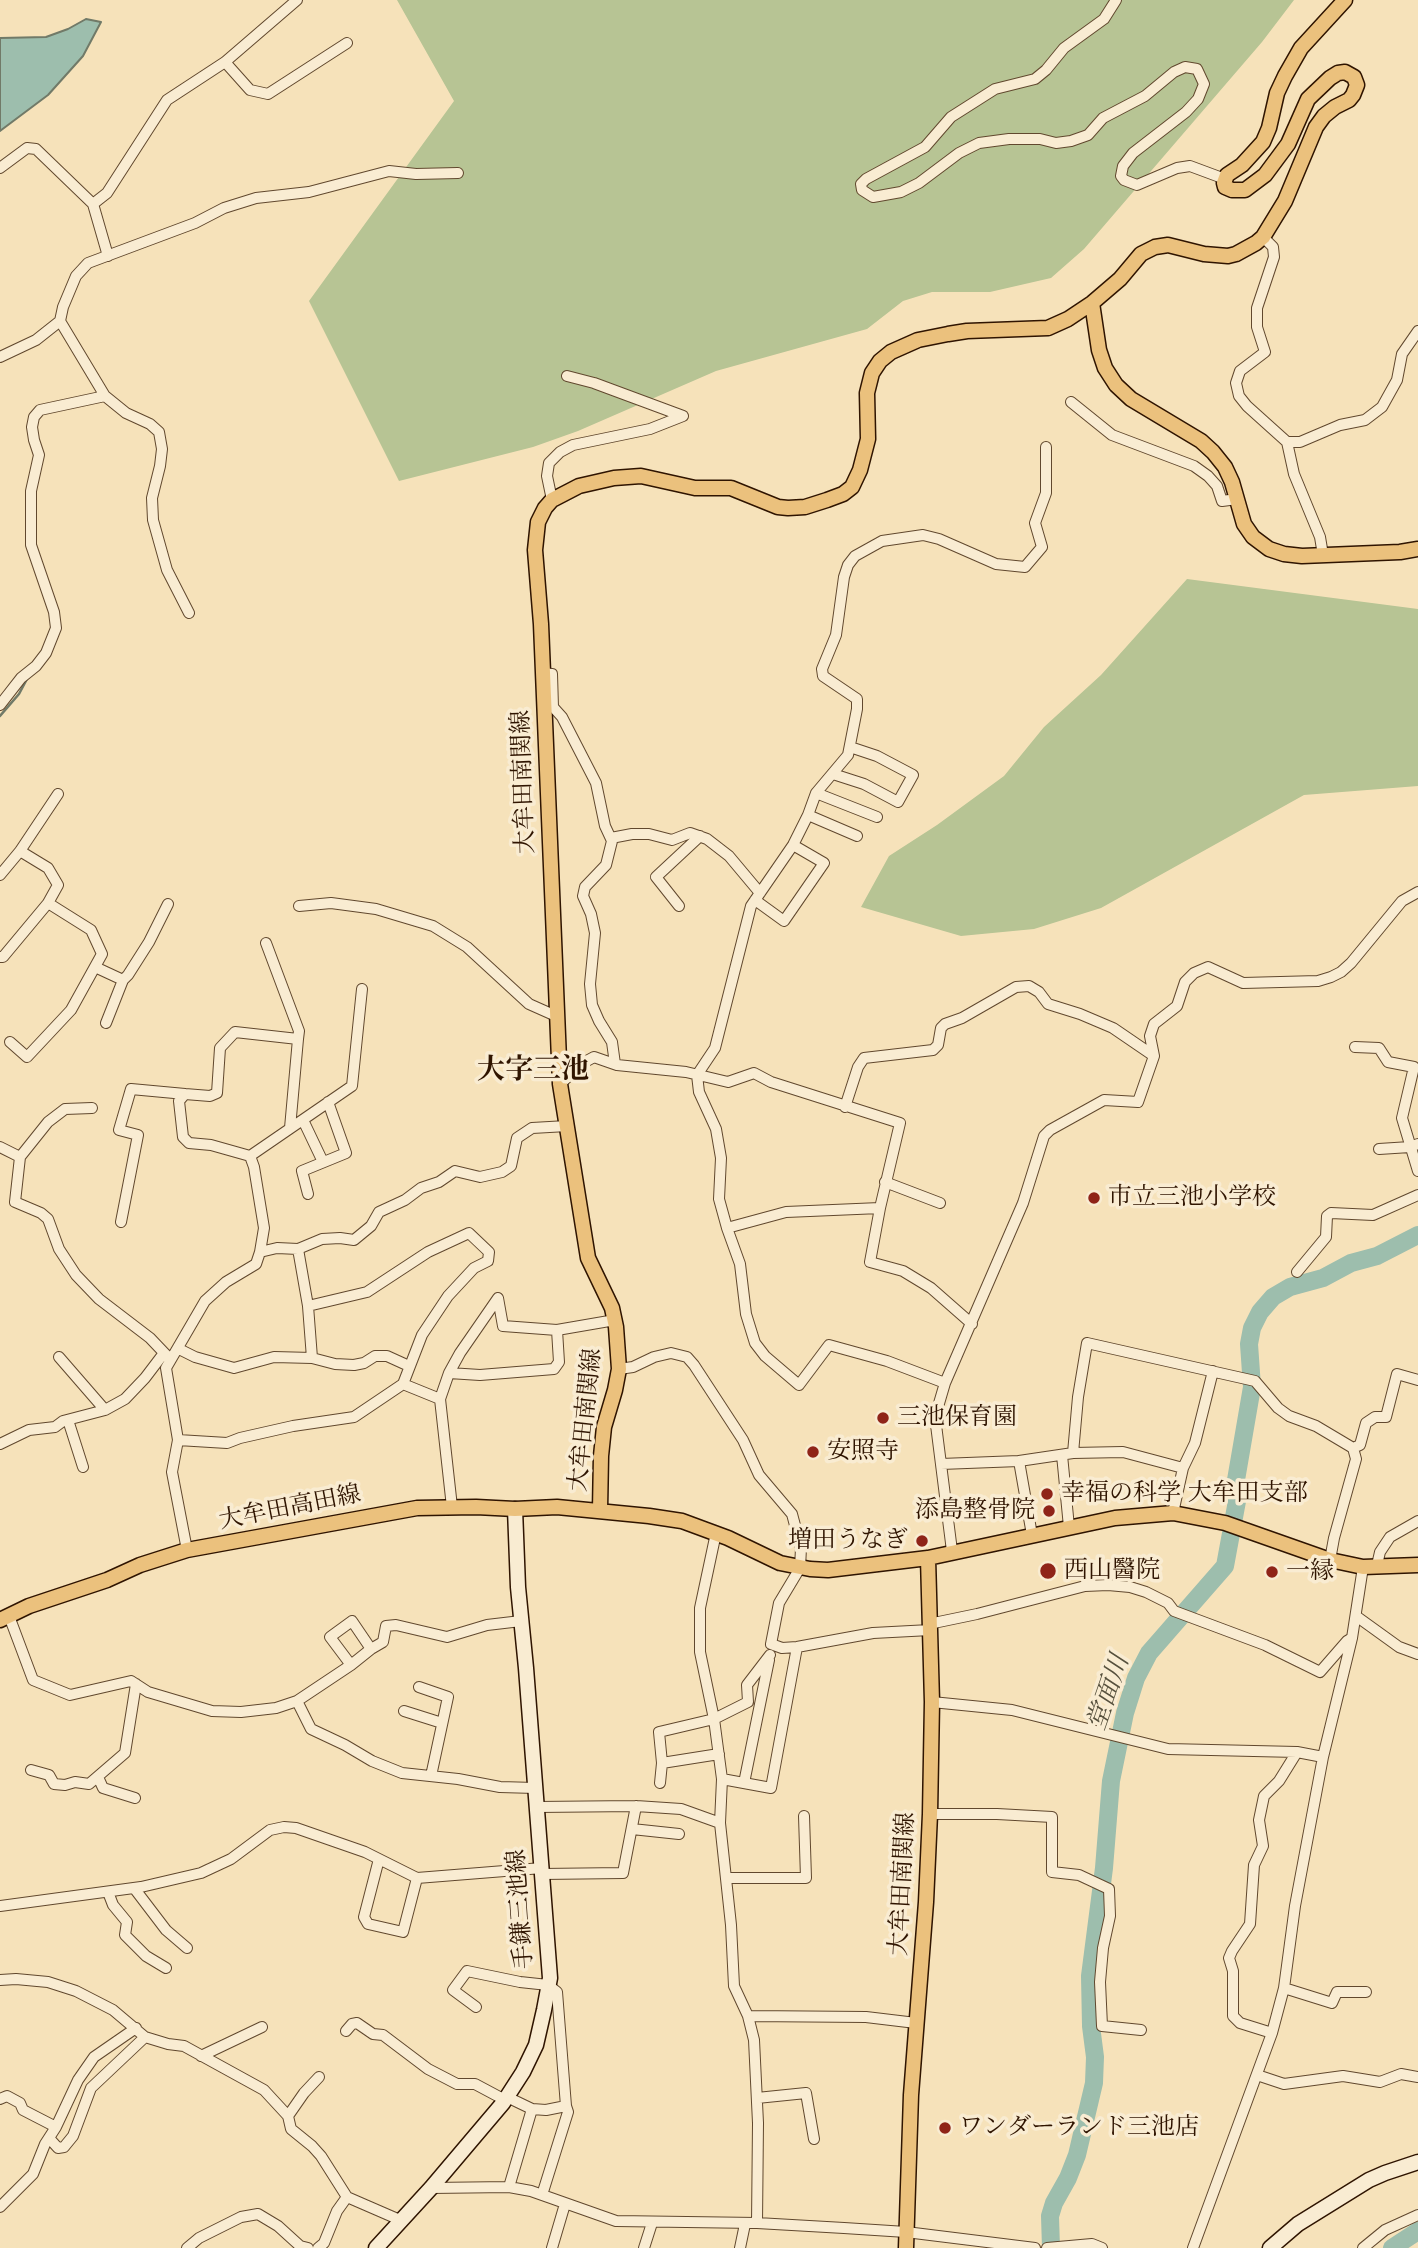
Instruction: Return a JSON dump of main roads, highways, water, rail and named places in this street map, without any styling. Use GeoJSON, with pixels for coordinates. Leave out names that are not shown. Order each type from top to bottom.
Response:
{"type":"FeatureCollection","features":[{"type":"Feature","properties":{"kind":"main road"},"geometry":{"type":"LineString","coordinates":[[1345,0],[1296,57],[1277,93],[1263,142],[1256,152],[1225,179],[1225,187],[1238,191],[1245,190],[1265,175],[1288,144],[1308,99],[1338,73],[1345,72],[1354,77],[1357,85],[1351,98],[1324,116],[1316,127],[1285,201],[1263,237],[1236,254],[1227,256],[1204,254],[1168,245],[1155,247],[1141,254],[1119,279],[1092,303],[1099,350],[1105,368],[1116,384],[1131,399],[1201,441],[1213,452],[1225,467],[1244,524],[1253,537],[1269,549],[1284,554],[1323,555],[1418,549]]}},
{"type":"Feature","properties":{"kind":"main road","name":"大牟田南関線"},"geometry":{"type":"LineString","coordinates":[[906,2248],[911,2095],[930,1814],[932,1702],[928,1558],[828,1570],[800,1568],[780,1563],[716,1533],[682,1521],[600,1510],[602,1446],[619,1369],[612,1308],[588,1258],[560,1084],[536,541],[538,522],[552,500],[579,486],[614,478],[641,476],[695,488],[731,488],[778,507],[788,508],[805,507],[843,494],[852,487],[860,470],[868,439],[867,393],[873,373],[880,361],[891,352],[918,340],[948,334],[1048,328],[1068,320],[1092,303]]}},
{"type":"Feature","properties":{"kind":"main road","name":"大牟田高田線"},"geometry":{"type":"LineString","coordinates":[[5,1618],[29,1606],[187,1550],[417,1508],[557,1507],[600,1510]]}},
{"type":"Feature","properties":{"kind":"main road","name":"手鎌三池線"},"geometry":{"type":"LineString","coordinates":[[376,2248],[431,2188],[506,2098],[523,2072],[536,2045],[550,1978],[515,1509]]}},
{"type":"Feature","properties":{"kind":"main road"},"geometry":{"type":"LineString","coordinates":[[928,1558],[1115,1518],[1173,1513],[1225,1523],[1330,1560],[1370,1566],[1418,1565]]}},
{"type":"Feature","properties":{"kind":"main road"},"geometry":{"type":"LineString","coordinates":[[1270,2248],[1298,2224],[1369,2180],[1418,2162]]}},
{"type":"Feature","properties":{"kind":"waterway"},"geometry":{"type":"LineString","coordinates":[[0,716],[19,694],[28,677]]}},
{"type":"Feature","properties":{"kind":"waterway","name":"堂面川"},"geometry":{"type":"LineString","coordinates":[[1051,2248],[1050,2216],[1077,2155],[1094,2083],[1090,1976],[1104,1868],[1111,1781],[1125,1713],[1136,1678],[1149,1653],[1225,1566],[1237,1501],[1236,1480],[1252,1387],[1249,1344],[1252,1328],[1260,1312],[1273,1297],[1290,1287],[1323,1278],[1351,1263],[1377,1256],[1418,1235]]}},
{"type":"Feature","properties":{"kind":"waterway"},"geometry":{"type":"LineString","coordinates":[[1392,2248],[1418,2231]]}},
{"type":"Feature","properties":{"kind":"place","name":"市立三池小学校"},"geometry":{"type":"Point","coordinates":[1094,1198]}},
{"type":"Feature","properties":{"kind":"place","name":"三池保育園"},"geometry":{"type":"Point","coordinates":[883,1418]}},
{"type":"Feature","properties":{"kind":"place","name":"安照寺"},"geometry":{"type":"Point","coordinates":[813,1452]}},
{"type":"Feature","properties":{"kind":"place","name":"幸福の科学 大牟田支部"},"geometry":{"type":"Point","coordinates":[1047,1494]}},
{"type":"Feature","properties":{"kind":"place","name":"添島整骨院"},"geometry":{"type":"Point","coordinates":[1049,1511]}},
{"type":"Feature","properties":{"kind":"place","name":"増田うなぎ"},"geometry":{"type":"Point","coordinates":[922,1541]}},
{"type":"Feature","properties":{"kind":"place","name":"西山醫院"},"geometry":{"type":"Point","coordinates":[1048,1571]}},
{"type":"Feature","properties":{"kind":"place","name":"一縁"},"geometry":{"type":"Point","coordinates":[1272,1572]}},
{"type":"Feature","properties":{"kind":"place","name":"ワンダーランド三池店"},"geometry":{"type":"Point","coordinates":[945,2128]}},
{"type":"Feature","properties":{"kind":"district","name":"大字三池"},"geometry":{"type":"Point","coordinates":[533,1071]}}]}
